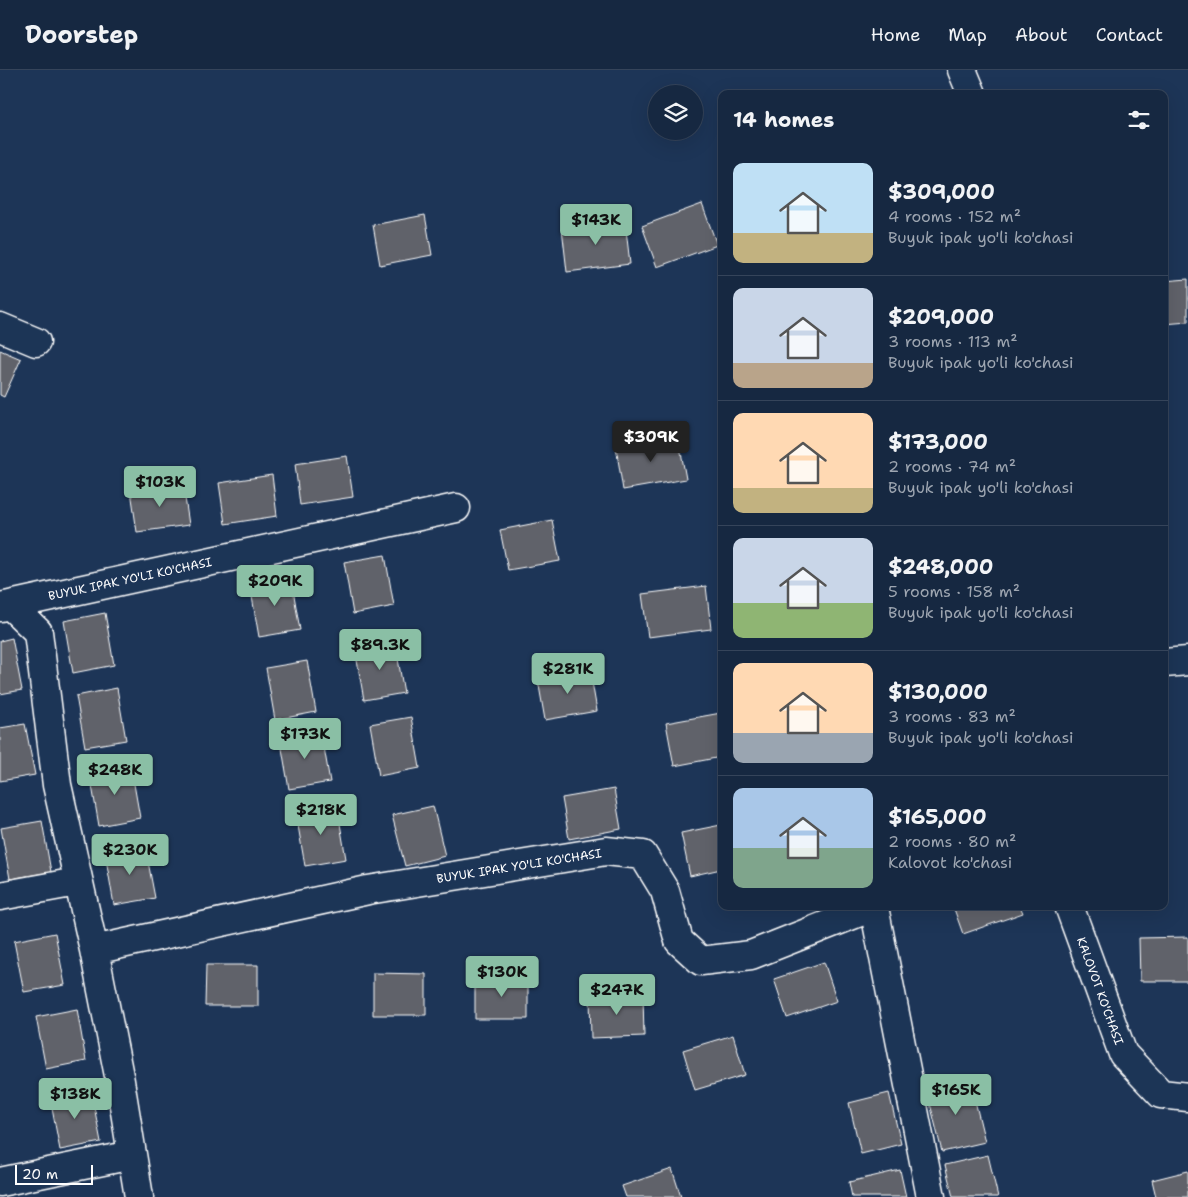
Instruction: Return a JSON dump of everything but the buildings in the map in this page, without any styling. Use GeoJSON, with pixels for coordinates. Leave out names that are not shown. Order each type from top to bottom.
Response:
{"type":"FeatureCollection","features":[{"type":"Feature","properties":{"kind":"street"},"geometry":{"type":"LineString","coordinates":[[962,70],[970,90]]}},
{"type":"Feature","properties":{"kind":"street"},"geometry":{"type":"LineString","coordinates":[[0,327],[36,342]]}},
{"type":"Feature","properties":{"kind":"street","name":"BUYUK IPAK YO'LI KO'CHASI"},"geometry":{"type":"LineString","coordinates":[[5,606],[456,508]]}},
{"type":"Feature","properties":{"kind":"street","name":"BUYUK IPAK YO'LI KO'CHASI"},"geometry":{"type":"LineString","coordinates":[[5,606],[38,632],[57,785],[77,882],[94,950],[139,1197]]}},
{"type":"Feature","properties":{"kind":"street"},"geometry":{"type":"LineString","coordinates":[[1168,663],[1188,661]]}},
{"type":"Feature","properties":{"kind":"street","name":"BUYUK IPAK YO'LI KO'CHASI"},"geometry":{"type":"LineString","coordinates":[[94,950],[368,890],[606,852],[643,855],[665,891],[679,941],[701,961],[751,955],[864,910]]}},
{"type":"Feature","properties":{"kind":"street"},"geometry":{"type":"LineString","coordinates":[[0,896],[77,882]]}},
{"type":"Feature","properties":{"kind":"street"},"geometry":{"type":"LineString","coordinates":[[875,910],[931,1197]]}},
{"type":"Feature","properties":{"kind":"street","name":"KALOVOT KO'CHASI"},"geometry":{"type":"LineString","coordinates":[[1070,910],[1123,1054],[1161,1094],[1188,1097]]}},
{"type":"Feature","properties":{"kind":"street"},"geometry":{"type":"LineString","coordinates":[[0,1182],[132,1155]]}}]}
